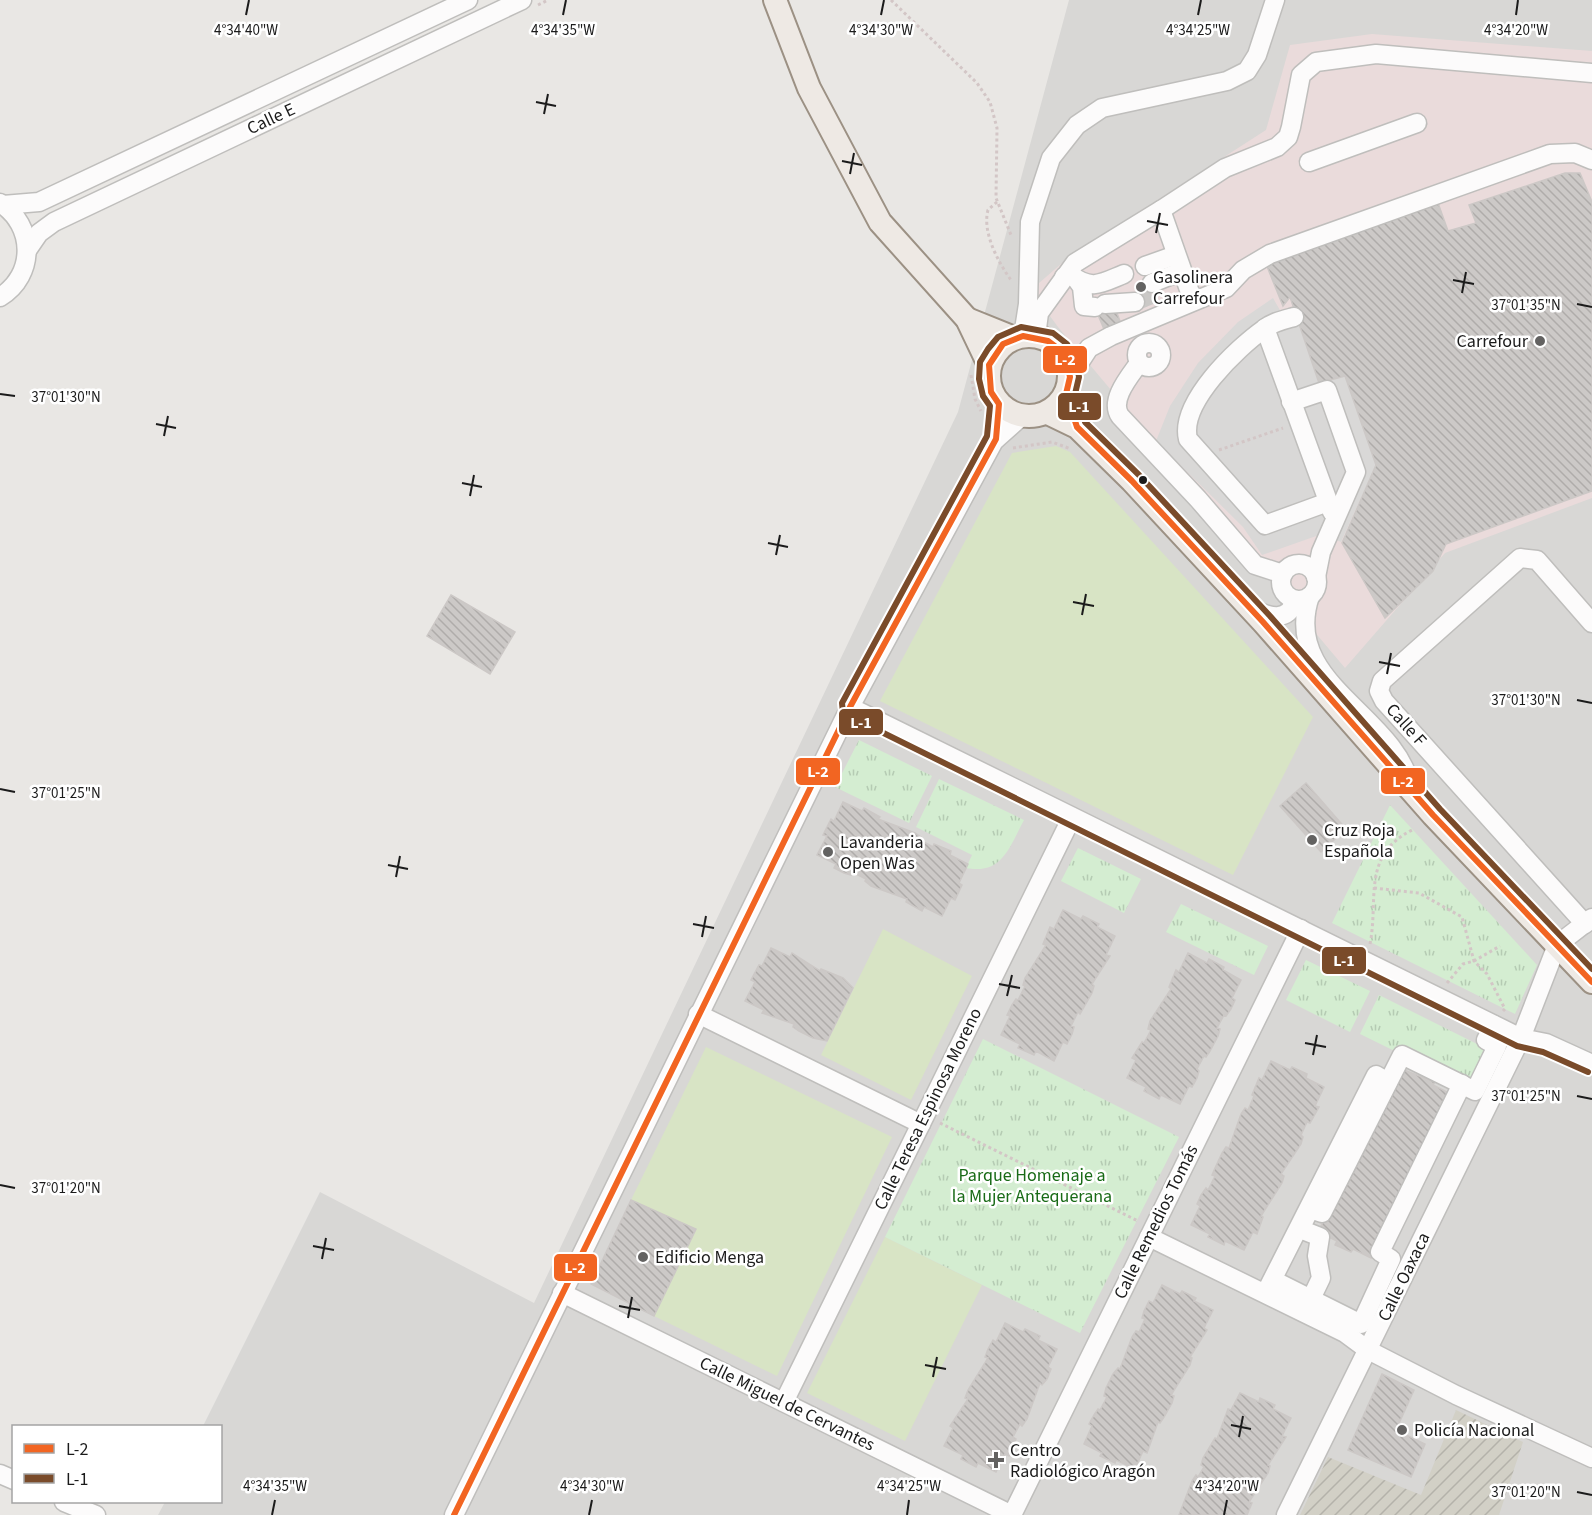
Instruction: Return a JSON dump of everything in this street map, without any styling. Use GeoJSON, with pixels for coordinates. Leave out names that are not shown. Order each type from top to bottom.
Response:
{"type":"FeatureCollection","features":[{"type":"Feature","properties":{"kind":"main road"},"geometry":{"type":"LineString","coordinates":[[775,0],[809,88],[880,222],[967,319],[989,365],[990,386],[999,404],[1010,413],[1035,417],[1048,412],[1068,386]]}},
{"type":"Feature","properties":{"kind":"main road"},"geometry":{"type":"LineString","coordinates":[[967,319],[1024,337],[1048,341],[1060,350],[1067,363],[1068,386],[1077,427]]}},
{"type":"Feature","properties":{"kind":"main road"},"geometry":{"type":"LineString","coordinates":[[989,365],[1004,344],[1024,337]]}},
{"type":"Feature","properties":{"kind":"main road"},"geometry":{"type":"LineString","coordinates":[[1048,412],[1077,427],[1132,481],[1247,605],[1411,790],[1592,982]]}},
{"type":"Feature","properties":{"kind":"street","name":"Calle E"},"geometry":{"type":"LineString","coordinates":[[2,204],[39,202],[468,0]]}},
{"type":"Feature","properties":{"kind":"street","name":"Calle E"},"geometry":{"type":"LineString","coordinates":[[28,249],[39,232],[54,222],[522,0]]}},
{"type":"Feature","properties":{"kind":"street"},"geometry":{"type":"LineString","coordinates":[[1024,337],[1029,291],[1030,222],[1051,158],[1077,125],[1102,108],[1227,81],[1247,71],[1257,55],[1275,0]]}},
{"type":"Feature","properties":{"kind":"street"},"geometry":{"type":"LineString","coordinates":[[1024,337],[1039,313],[1071,279],[1075,262],[1218,172],[1284,142],[1291,127],[1301,75],[1316,62],[1376,54],[1592,73]]}},
{"type":"Feature","properties":{"kind":"street"},"geometry":{"type":"LineString","coordinates":[[1309,162],[1417,123]]}},
{"type":"Feature","properties":{"kind":"street"},"geometry":{"type":"LineString","coordinates":[[1068,386],[1089,348],[1111,336],[1226,288],[1249,266],[1270,254],[1539,157],[1565,152],[1592,160]]}},
{"type":"Feature","properties":{"kind":"street"},"geometry":{"type":"LineString","coordinates":[[0,297],[20,278],[28,249],[22,227],[2,204]]}},
{"type":"Feature","properties":{"kind":"street"},"geometry":{"type":"LineString","coordinates":[[1161,210],[1193,301]]}},
{"type":"Feature","properties":{"kind":"street"},"geometry":{"type":"LineString","coordinates":[[1182,269],[1151,281],[1182,269]]}},
{"type":"Feature","properties":{"kind":"street"},"geometry":{"type":"LineString","coordinates":[[1071,279],[1093,285],[1130,289],[1100,306],[1084,306],[1082,287],[1071,279]]}},
{"type":"Feature","properties":{"kind":"street"},"geometry":{"type":"LineString","coordinates":[[1111,336],[1129,343],[1140,361],[1156,364],[1162,362],[1153,327],[1161,315]]}},
{"type":"Feature","properties":{"kind":"street"},"geometry":{"type":"LineString","coordinates":[[1294,316],[1265,328],[1234,354],[1216,373],[1192,410],[1186,432],[1188,439],[1265,525],[1328,502]]}},
{"type":"Feature","properties":{"kind":"street"},"geometry":{"type":"LineString","coordinates":[[1265,328],[1335,521]]}},
{"type":"Feature","properties":{"kind":"street"},"geometry":{"type":"LineString","coordinates":[[1140,361],[1118,398],[1116,408],[1119,416],[1198,499],[1255,565],[1289,569],[1307,566],[1316,577]]}},
{"type":"Feature","properties":{"kind":"street"},"geometry":{"type":"LineString","coordinates":[[1247,605],[1266,615],[1279,616],[1289,613],[1303,598],[1315,590],[1320,555],[1356,472],[1327,390],[1292,402]]}},
{"type":"Feature","properties":{"kind":"street"},"geometry":{"type":"LineString","coordinates":[[996,439],[999,404]]}},
{"type":"Feature","properties":{"kind":"street"},"geometry":{"type":"LineString","coordinates":[[454,1515],[850,707],[996,439],[1022,416]]}},
{"type":"Feature","properties":{"kind":"street"},"geometry":{"type":"LineString","coordinates":[[1303,598],[1283,589],[1289,569],[1317,552],[1326,541]]}},
{"type":"Feature","properties":{"kind":"street","name":"Calle F"},"geometry":{"type":"LineString","coordinates":[[1588,921],[1384,701],[1379,690],[1382,681],[1520,558],[1537,560],[1592,623]]}},
{"type":"Feature","properties":{"kind":"street"},"geometry":{"type":"LineString","coordinates":[[1303,598],[1307,639],[1315,663],[1402,761],[1411,790]]}},
{"type":"Feature","properties":{"kind":"street"},"geometry":{"type":"LineString","coordinates":[[850,707],[1521,1038],[1546,1043],[1592,1064]]}},
{"type":"Feature","properties":{"kind":"street","name":"Calle Teresa Espinosa Moreno"},"geometry":{"type":"LineString","coordinates":[[784,1402],[1072,817]]}},
{"type":"Feature","properties":{"kind":"street"},"geometry":{"type":"LineString","coordinates":[[1557,945],[1588,921]]}},
{"type":"Feature","properties":{"kind":"street","name":"Calle Remedios Tomás"},"geometry":{"type":"LineString","coordinates":[[1012,1515],[1301,929]]}},
{"type":"Feature","properties":{"kind":"street","name":"Calle Oaxaca"},"geometry":{"type":"LineString","coordinates":[[1286,1515],[1521,1038],[1557,945]]}},
{"type":"Feature","properties":{"kind":"street"},"geometry":{"type":"LineString","coordinates":[[698,1014],[923,1120]]}},
{"type":"Feature","properties":{"kind":"street"},"geometry":{"type":"LineString","coordinates":[[1462,1084],[1380,1252],[1391,1259],[1360,1324],[1271,1283],[1339,1163],[1359,1122],[1388,1082],[1402,1055],[1462,1084],[1475,1091],[1497,1046],[1486,1041],[1494,1025]]}},
{"type":"Feature","properties":{"kind":"street"},"geometry":{"type":"LineString","coordinates":[[1310,1302],[1321,1278],[1317,1256],[1320,1237],[1300,1229],[1310,1209],[1322,1213],[1339,1163]]}},
{"type":"Feature","properties":{"kind":"street"},"geometry":{"type":"LineString","coordinates":[[1151,1233],[1345,1333],[1368,1350],[1456,1395],[1592,1458]]}},
{"type":"Feature","properties":{"kind":"street","name":"Calle Miguel de Cervantes"},"geometry":{"type":"LineString","coordinates":[[562,1293],[1012,1515]]}},
{"type":"Feature","properties":{"kind":"street"},"geometry":{"type":"LineString","coordinates":[[66,1503],[96,1515]]}},
{"type":"Feature","properties":{"kind":"path"},"geometry":{"type":"LineString","coordinates":[[891,0],[977,83],[988,99],[997,128],[997,202],[1016,243],[1029,249]]}},
{"type":"Feature","properties":{"kind":"path"},"geometry":{"type":"LineString","coordinates":[[997,202],[987,213],[989,235],[1010,278],[1029,291]]}},
{"type":"Feature","properties":{"kind":"path"},"geometry":{"type":"LineString","coordinates":[[1203,455],[1299,422]]}},
{"type":"Feature","properties":{"kind":"path"},"geometry":{"type":"LineString","coordinates":[[1361,959],[1371,943],[1374,888],[1383,853],[1393,839],[1412,830]]}},
{"type":"Feature","properties":{"kind":"path"},"geometry":{"type":"LineString","coordinates":[[1374,888],[1419,893],[1462,917],[1474,961],[1487,974],[1505,1008],[1494,1025]]}},
{"type":"Feature","properties":{"kind":"path"},"geometry":{"type":"LineString","coordinates":[[1438,997],[1444,986],[1463,964],[1474,961],[1500,946]]}},
{"type":"Feature","properties":{"kind":"path"},"geometry":{"type":"LineString","coordinates":[[923,1120],[1151,1233]]}},
{"type":"Feature","properties":{"kind":"shaded area"},"geometry":{"type":"Polygon","coordinates":[[[1069,0],[1592,0],[1592,1515],[158,1515],[164,1503],[222,1503],[222,1425],[204,1425],[320,1192],[534,1303],[958,412],[1069,0]]]}},
{"type":"Feature","properties":{"kind":"shaded area"},"geometry":{"type":"Polygon","coordinates":[[[1372,34],[1592,51],[1592,498],[1445,553],[1345,668],[1058,327],[1031,290],[1069,257],[1266,130],[1290,45],[1372,34]]]}},
{"type":"Feature","properties":{"kind":"shaded area"},"geometry":{"type":"Polygon","coordinates":[[[1273,298],[1281,312],[1294,308],[1319,383],[1345,376],[1376,465],[1341,542],[1322,534],[1262,555],[1243,527],[1156,441],[1170,406],[1198,363],[1238,322],[1273,298]]]}},
{"type":"Feature","properties":{"kind":"shaded area"},"geometry":{"type":"Polygon","coordinates":[[[1456,1410],[1523,1442],[1499,1515],[1300,1515],[1328,1457],[1421,1495],[1456,1410]]]}},
{"type":"Feature","properties":{"kind":"green space"},"geometry":{"type":"Polygon","coordinates":[[[1056,446],[1070,452],[1313,717],[1233,875],[880,701],[1012,453],[1056,446]]]}},
{"type":"Feature","properties":{"kind":"green space"},"geometry":{"type":"Polygon","coordinates":[[[859,740],[932,776],[909,823],[835,787],[859,740]]]}},
{"type":"Feature","properties":{"kind":"green space"},"geometry":{"type":"Polygon","coordinates":[[[939,779],[1024,820],[1009,849],[996,863],[978,869],[966,868],[972,855],[916,827],[939,779]]]}},
{"type":"Feature","properties":{"kind":"green space"},"geometry":{"type":"Polygon","coordinates":[[[1390,805],[1537,965],[1515,1014],[1332,923],[1390,805]]]}},
{"type":"Feature","properties":{"kind":"green space"},"geometry":{"type":"Polygon","coordinates":[[[1078,848],[1141,879],[1124,913],[1061,881],[1078,848]]]}},
{"type":"Feature","properties":{"kind":"green space"},"geometry":{"type":"Polygon","coordinates":[[[1181,904],[1268,946],[1254,975],[1166,932],[1181,904]]]}},
{"type":"Feature","properties":{"kind":"green space"},"geometry":{"type":"Polygon","coordinates":[[[883,929],[972,976],[911,1100],[821,1055],[883,929]]]}},
{"type":"Feature","properties":{"kind":"green space"},"geometry":{"type":"Polygon","coordinates":[[[1306,960],[1370,991],[1350,1032],[1286,1000],[1306,960]]]}},
{"type":"Feature","properties":{"kind":"green space"},"geometry":{"type":"Polygon","coordinates":[[[1379,995],[1489,1050],[1470,1088],[1360,1034],[1379,995]]]}},
{"type":"Feature","properties":{"kind":"green space","name":"Parque Homenaje a la Mujer Antequerana"},"geometry":{"type":"Polygon","coordinates":[[[983,1039],[1179,1137],[1080,1333],[885,1237],[983,1039]]]}},
{"type":"Feature","properties":{"kind":"green space"},"geometry":{"type":"Polygon","coordinates":[[[706,1047],[892,1137],[777,1376],[654,1316],[696,1230],[631,1200],[706,1047]]]}},
{"type":"Feature","properties":{"kind":"green space"},"geometry":{"type":"Polygon","coordinates":[[[885,1237],[982,1285],[905,1441],[807,1393],[885,1237]]]}},
{"type":"Feature","properties":{"kind":"building"},"geometry":{"type":"Polygon","coordinates":[[[1565,173],[1580,173],[1592,202],[1592,491],[1446,544],[1433,571],[1385,618],[1342,543],[1376,465],[1345,376],[1319,383],[1290,297],[1283,306],[1266,264],[1438,203],[1448,231],[1476,223],[1469,205],[1565,173]]]}},
{"type":"Feature","properties":{"kind":"building"},"geometry":{"type":"Polygon","coordinates":[[[1093,303],[1117,313],[1121,324],[1104,329],[1093,303]]]}},
{"type":"Feature","properties":{"kind":"building"},"geometry":{"type":"Polygon","coordinates":[[[451,595],[515,632],[490,674],[427,636],[451,595]]]}},
{"type":"Feature","properties":{"kind":"building"},"geometry":{"type":"Polygon","coordinates":[[[1306,783],[1346,829],[1321,852],[1280,806],[1306,783]]]}},
{"type":"Feature","properties":{"kind":"building"},"geometry":{"type":"Polygon","coordinates":[[[843,802],[862,811],[864,808],[880,817],[878,819],[915,833],[921,837],[920,840],[933,847],[934,844],[951,851],[950,855],[968,864],[959,883],[962,885],[955,900],[951,898],[942,916],[924,907],[922,911],[906,902],[907,899],[871,886],[865,881],[866,879],[852,872],[851,875],[844,873],[834,868],[836,864],[817,855],[827,836],[823,835],[831,819],[834,821],[843,802]]]}},
{"type":"Feature","properties":{"kind":"building"},"geometry":{"type":"Polygon","coordinates":[[[1063,910],[1081,919],[1083,916],[1099,924],[1097,927],[1115,936],[1106,955],[1110,956],[1092,984],[1094,986],[1092,993],[1071,1026],[1074,1027],[1072,1034],[1067,1044],[1063,1042],[1054,1061],[1036,1051],[1034,1055],[1018,1048],[1020,1044],[1001,1035],[1010,1016],[1007,1015],[1025,986],[1023,985],[1025,978],[1046,945],[1043,944],[1050,927],[1054,929],[1063,910]]]}},
{"type":"Feature","properties":{"kind":"building"},"geometry":{"type":"Polygon","coordinates":[[[771,948],[790,957],[792,953],[820,971],[821,969],[843,978],[853,988],[827,1041],[813,1038],[793,1027],[794,1024],[762,1013],[764,1010],[745,1001],[755,982],[751,980],[759,965],[762,966],[771,948]]]}},
{"type":"Feature","properties":{"kind":"building"},"geometry":{"type":"Polygon","coordinates":[[[1188,953],[1207,963],[1209,959],[1241,980],[1232,998],[1235,1000],[1231,1009],[1226,1016],[1224,1015],[1217,1028],[1220,1029],[1218,1036],[1206,1057],[1204,1056],[1197,1069],[1199,1071],[1197,1078],[1192,1087],[1189,1086],[1180,1104],[1161,1095],[1159,1099],[1144,1091],[1146,1087],[1127,1078],[1136,1060],[1132,1058],[1151,1030],[1148,1029],[1150,1021],[1171,989],[1169,987],[1176,970],[1179,972],[1188,953]]]}},
{"type":"Feature","properties":{"kind":"building"},"geometry":{"type":"Polygon","coordinates":[[[1271,1061],[1290,1070],[1292,1067],[1307,1074],[1306,1078],[1324,1087],[1315,1106],[1319,1107],[1310,1123],[1307,1122],[1301,1135],[1303,1137],[1301,1144],[1281,1174],[1284,1176],[1282,1183],[1261,1216],[1263,1217],[1257,1234],[1253,1232],[1244,1250],[1225,1241],[1224,1245],[1208,1237],[1210,1234],[1191,1225],[1200,1206],[1197,1204],[1201,1195],[1206,1188],[1208,1190],[1222,1153],[1226,1147],[1229,1148],[1241,1114],[1245,1108],[1248,1110],[1259,1078],[1262,1080],[1271,1061]]]}},
{"type":"Feature","properties":{"kind":"building"},"geometry":{"type":"Polygon","coordinates":[[[1399,1068],[1435,1082],[1433,1085],[1451,1094],[1371,1258],[1353,1249],[1351,1252],[1335,1245],[1337,1241],[1318,1232],[1399,1068]]]}},
{"type":"Feature","properties":{"kind":"building","name":"Edificio Menga"},"geometry":{"type":"Polygon","coordinates":[[[631,1200],[696,1229],[654,1316],[591,1284],[631,1200]]]}},
{"type":"Feature","properties":{"kind":"building"},"geometry":{"type":"Polygon","coordinates":[[[1162,1285],[1180,1294],[1182,1291],[1196,1298],[1194,1301],[1213,1310],[1204,1328],[1207,1330],[1190,1357],[1192,1358],[1190,1365],[1171,1395],[1174,1396],[1172,1403],[1160,1423],[1158,1422],[1147,1453],[1143,1451],[1135,1469],[1116,1460],[1115,1463],[1100,1456],[1102,1453],[1084,1444],[1092,1426],[1089,1424],[1107,1397],[1104,1396],[1106,1388],[1113,1374],[1118,1368],[1120,1369],[1132,1337],[1136,1331],[1139,1332],[1149,1301],[1153,1303],[1162,1285]]]}},
{"type":"Feature","properties":{"kind":"building"},"geometry":{"type":"Polygon","coordinates":[[[1005,1323],[1023,1332],[1025,1329],[1040,1336],[1038,1340],[1057,1349],[1048,1367],[1051,1369],[1047,1379],[1042,1385],[1040,1383],[1027,1419],[1022,1426],[1020,1424],[1013,1437],[1016,1439],[1009,1456],[1005,1454],[996,1472],[978,1463],[976,1467],[961,1459],[963,1455],[944,1446],[953,1428],[950,1426],[968,1399],[965,1398],[968,1390],[988,1358],[985,1357],[988,1349],[993,1340],[996,1342],[1005,1323]]]}},
{"type":"Feature","properties":{"kind":"building"},"geometry":{"type":"Polygon","coordinates":[[[1382,1374],[1414,1390],[1396,1430],[1425,1444],[1411,1477],[1348,1450],[1382,1374]]]}},
{"type":"Feature","properties":{"kind":"building"},"geometry":{"type":"Polygon","coordinates":[[[1240,1393],[1259,1402],[1260,1398],[1275,1405],[1273,1409],[1291,1418],[1282,1436],[1286,1437],[1268,1465],[1270,1466],[1268,1473],[1249,1502],[1252,1503],[1247,1515],[1179,1515],[1192,1481],[1196,1475],[1198,1477],[1204,1467],[1201,1465],[1203,1458],[1215,1438],[1217,1439],[1228,1409],[1231,1410],[1240,1393]]]}},
{"type":"Feature","properties":{"kind":"tunnel"},"geometry":{"type":"LineString","coordinates":[[1135,302],[1156,293]]}},
{"type":"Feature","properties":{"kind":"transit line","name":"L-1"},"geometry":{"type":"LineString","coordinates":[[1588,1072],[1543,1052],[1517,1046],[843,713],[842,703],[987,436],[990,406],[983,396],[979,379],[980,362],[998,337],[1021,327],[1053,333],[1067,344],[1076,360],[1079,377],[1075,394],[1085,422],[1139,475],[1270,616],[1440,809],[1592,969]]}},
{"type":"Feature","properties":{"kind":"transit line","name":"L-2"},"geometry":{"type":"LineString","coordinates":[[454,1515],[850,707],[996,439],[999,404],[991,392],[989,365],[1003,344],[1023,336],[1048,341],[1060,350],[1067,363],[1070,377],[1066,394],[1077,427],[1132,481],[1263,622],[1433,815],[1592,982]]}},
{"type":"Feature","properties":{"kind":"place","name":"Gasolinera Carrefour"},"geometry":{"type":"Point","coordinates":[1141,287]}},
{"type":"Feature","properties":{"kind":"place","name":"Carrefour"},"geometry":{"type":"Point","coordinates":[1540,341]}},
{"type":"Feature","properties":{"kind":"place","name":"Cruz Roja Española"},"geometry":{"type":"Point","coordinates":[1312,840]}},
{"type":"Feature","properties":{"kind":"place","name":"Lavanderia Open Was"},"geometry":{"type":"Point","coordinates":[828,852]}},
{"type":"Feature","properties":{"kind":"place","name":"Edificio Menga"},"geometry":{"type":"Point","coordinates":[643,1257]}},
{"type":"Feature","properties":{"kind":"place","name":"Policía Nacional"},"geometry":{"type":"Point","coordinates":[1402,1430]}},
{"type":"Feature","properties":{"kind":"place","name":"Centro Radiológico Aragón"},"geometry":{"type":"Point","coordinates":[996,1460]}}]}
